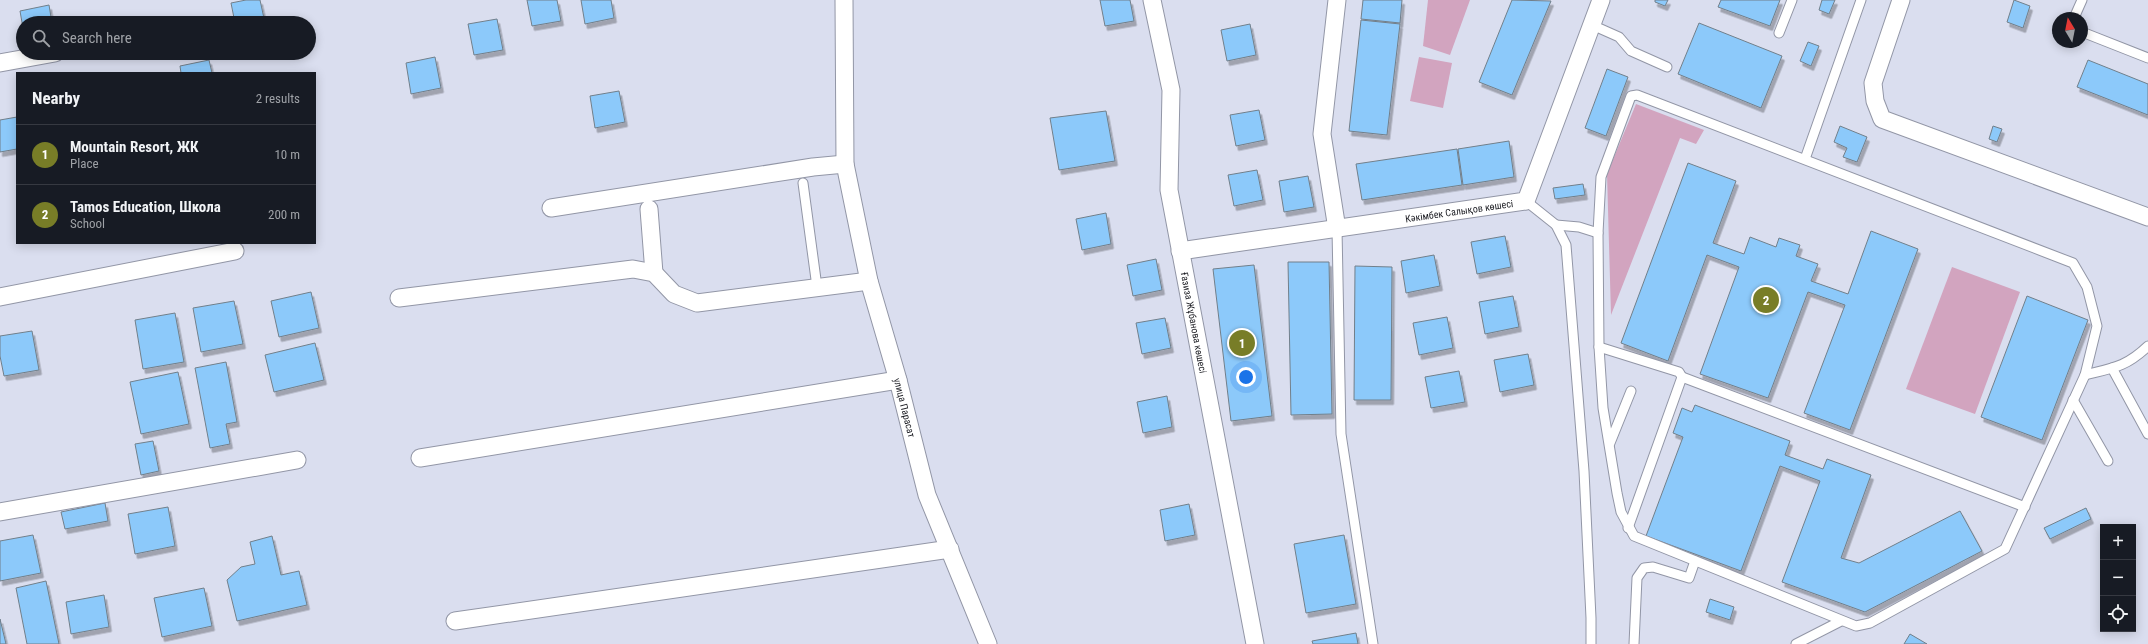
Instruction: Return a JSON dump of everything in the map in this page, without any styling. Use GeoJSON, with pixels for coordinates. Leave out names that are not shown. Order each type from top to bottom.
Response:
{"type":"FeatureCollection","features":[{"type":"Feature","properties":{"kind":"street","name":"улица Парасат"},"geometry":{"type":"LineString","coordinates":[[844,0],[845,164],[869,281],[898,380],[927,496],[988,644]]}},
{"type":"Feature","properties":{"kind":"street","name":"Ғазиза Жұбанова көшесі"},"geometry":{"type":"LineString","coordinates":[[1152,0],[1171,90],[1169,190],[1255,644]]}},
{"type":"Feature","properties":{"kind":"street"},"geometry":{"type":"LineString","coordinates":[[1337,0],[1322,134],[1337,229]]}},
{"type":"Feature","properties":{"kind":"street","name":"Кәкімбек Салықов көшесі"},"geometry":{"type":"LineString","coordinates":[[1180,251],[1526,201],[1601,0]]}},
{"type":"Feature","properties":{"kind":"street"},"geometry":{"type":"LineString","coordinates":[[1901,0],[1873,83],[1875,101],[1882,119],[2148,217]]}},
{"type":"Feature","properties":{"kind":"street"},"geometry":{"type":"LineString","coordinates":[[0,63],[16,60]]}},
{"type":"Feature","properties":{"kind":"street"},"geometry":{"type":"LineString","coordinates":[[551,208],[813,167],[845,164]]}},
{"type":"Feature","properties":{"kind":"street"},"geometry":{"type":"LineString","coordinates":[[649,209],[654,273]]}},
{"type":"Feature","properties":{"kind":"street"},"geometry":{"type":"LineString","coordinates":[[0,297],[234,251]]}},
{"type":"Feature","properties":{"kind":"street"},"geometry":{"type":"LineString","coordinates":[[399,298],[633,269],[654,273],[674,294],[696,303],[869,281]]}},
{"type":"Feature","properties":{"kind":"street"},"geometry":{"type":"LineString","coordinates":[[420,458],[898,380]]}},
{"type":"Feature","properties":{"kind":"street"},"geometry":{"type":"LineString","coordinates":[[0,512],[297,460]]}},
{"type":"Feature","properties":{"kind":"street"},"geometry":{"type":"LineString","coordinates":[[455,622],[950,549]]}},
{"type":"Feature","properties":{"kind":"lane"},"geometry":{"type":"LineString","coordinates":[[1779,33],[1792,0]]}},
{"type":"Feature","properties":{"kind":"lane"},"geometry":{"type":"LineString","coordinates":[[1805,159],[1861,0]]}},
{"type":"Feature","properties":{"kind":"lane"},"geometry":{"type":"LineString","coordinates":[[2077,12],[2082,0]]}},
{"type":"Feature","properties":{"kind":"lane"},"geometry":{"type":"LineString","coordinates":[[1592,25],[1619,36],[1631,50],[1667,67]]}},
{"type":"Feature","properties":{"kind":"lane"},"geometry":{"type":"LineString","coordinates":[[2088,34],[2148,58]]}},
{"type":"Feature","properties":{"kind":"lane"},"geometry":{"type":"LineString","coordinates":[[1637,95],[1805,159],[2073,262],[2088,287],[2096,326],[2085,375],[2005,549],[1870,623],[1856,626],[1634,536],[1628,528],[1621,512],[1603,408],[1598,347],[1598,233],[1601,177],[1631,96],[1637,95]]}},
{"type":"Feature","properties":{"kind":"lane"},"geometry":{"type":"LineString","coordinates":[[803,183],[817,287]]}},
{"type":"Feature","properties":{"kind":"lane"},"geometry":{"type":"LineString","coordinates":[[1526,201],[1556,226],[1566,245],[1584,471],[1591,644]]}},
{"type":"Feature","properties":{"kind":"lane"},"geometry":{"type":"LineString","coordinates":[[1556,226],[1579,227],[1598,233]]}},
{"type":"Feature","properties":{"kind":"lane"},"geometry":{"type":"LineString","coordinates":[[1337,229],[1342,434],[1372,644]]}},
{"type":"Feature","properties":{"kind":"lane"},"geometry":{"type":"LineString","coordinates":[[2085,375],[2112,368],[2133,360],[2148,346]]}},
{"type":"Feature","properties":{"kind":"lane"},"geometry":{"type":"LineString","coordinates":[[1598,347],[1679,372],[1682,376],[2025,507]]}},
{"type":"Feature","properties":{"kind":"lane"},"geometry":{"type":"LineString","coordinates":[[2112,368],[2148,434]]}},
{"type":"Feature","properties":{"kind":"lane"},"geometry":{"type":"LineString","coordinates":[[1628,528],[1682,376]]}},
{"type":"Feature","properties":{"kind":"lane"},"geometry":{"type":"LineString","coordinates":[[1609,445],[1631,391]]}},
{"type":"Feature","properties":{"kind":"lane"},"geometry":{"type":"LineString","coordinates":[[2073,400],[2108,460]]}},
{"type":"Feature","properties":{"kind":"lane"},"geometry":{"type":"LineString","coordinates":[[1634,644],[1637,578],[1644,568],[1653,567],[1689,578],[1695,561]]}},
{"type":"Feature","properties":{"kind":"lane"},"geometry":{"type":"LineString","coordinates":[[1796,644],[1841,621]]}},
{"type":"Feature","properties":{"kind":"shaded area"},"geometry":{"type":"Polygon","coordinates":[[[1428,0],[1470,0],[1450,55],[1423,46],[1428,0]]]}},
{"type":"Feature","properties":{"kind":"shaded area"},"geometry":{"type":"Polygon","coordinates":[[[1419,57],[1452,63],[1443,108],[1410,101],[1419,57]]]}},
{"type":"Feature","properties":{"kind":"shaded area"},"geometry":{"type":"Polygon","coordinates":[[[1636,104],[1704,130],[1696,144],[1680,138],[1611,315],[1607,174],[1636,104]]]}},
{"type":"Feature","properties":{"kind":"shaded area"},"geometry":{"type":"Polygon","coordinates":[[[1952,267],[2020,292],[1975,414],[1906,389],[1952,267]]]}},
{"type":"Feature","properties":{"kind":"building"},"geometry":{"type":"Polygon","coordinates":[[[246,0],[260,0],[263,16],[234,16],[231,3],[246,0]]]}},
{"type":"Feature","properties":{"kind":"building"},"geometry":{"type":"Polygon","coordinates":[[[527,0],[557,0],[561,21],[532,26],[527,0]]]}},
{"type":"Feature","properties":{"kind":"building"},"geometry":{"type":"Polygon","coordinates":[[[581,0],[611,0],[614,18],[585,24],[581,0]]]}},
{"type":"Feature","properties":{"kind":"building"},"geometry":{"type":"Polygon","coordinates":[[[1100,0],[1130,0],[1134,21],[1105,26],[1100,0]]]}},
{"type":"Feature","properties":{"kind":"building"},"geometry":{"type":"Polygon","coordinates":[[[1363,0],[1402,0],[1400,23],[1361,19],[1363,0]]]}},
{"type":"Feature","properties":{"kind":"building"},"geometry":{"type":"Polygon","coordinates":[[[1512,0],[1551,1],[1512,95],[1479,82],[1512,0]]]}},
{"type":"Feature","properties":{"kind":"building"},"geometry":{"type":"Polygon","coordinates":[[[1655,0],[1668,0],[1665,6],[1655,2],[1655,0]]]}},
{"type":"Feature","properties":{"kind":"building"},"geometry":{"type":"Polygon","coordinates":[[[1721,0],[1780,0],[1770,26],[1718,7],[1721,0]]]}},
{"type":"Feature","properties":{"kind":"building"},"geometry":{"type":"Polygon","coordinates":[[[1822,0],[1835,0],[1829,14],[1819,10],[1822,0]]]}},
{"type":"Feature","properties":{"kind":"building"},"geometry":{"type":"Polygon","coordinates":[[[2014,0],[2030,6],[2023,28],[2007,22],[2014,0]]]}},
{"type":"Feature","properties":{"kind":"building"},"geometry":{"type":"Polygon","coordinates":[[[49,5],[51,16],[21,16],[20,11],[49,5]]]}},
{"type":"Feature","properties":{"kind":"building"},"geometry":{"type":"Polygon","coordinates":[[[497,19],[503,50],[474,55],[468,24],[497,19]]]}},
{"type":"Feature","properties":{"kind":"building"},"geometry":{"type":"Polygon","coordinates":[[[1361,20],[1400,24],[1387,135],[1349,131],[1361,20]]]}},
{"type":"Feature","properties":{"kind":"building"},"geometry":{"type":"Polygon","coordinates":[[[1699,23],[1782,56],[1761,108],[1678,74],[1699,23]]]}},
{"type":"Feature","properties":{"kind":"building"},"geometry":{"type":"Polygon","coordinates":[[[1250,24],[1256,55],[1227,61],[1221,30],[1250,24]]]}},
{"type":"Feature","properties":{"kind":"building"},"geometry":{"type":"Polygon","coordinates":[[[1808,42],[1819,46],[1811,66],[1800,61],[1808,42]]]}},
{"type":"Feature","properties":{"kind":"building"},"geometry":{"type":"Polygon","coordinates":[[[435,57],[441,88],[411,94],[406,63],[435,57]]]}},
{"type":"Feature","properties":{"kind":"building"},"geometry":{"type":"Polygon","coordinates":[[[209,60],[212,72],[181,72],[180,66],[209,60]]]}},
{"type":"Feature","properties":{"kind":"building"},"geometry":{"type":"Polygon","coordinates":[[[2088,60],[2148,84],[2148,115],[2077,87],[2088,60]]]}},
{"type":"Feature","properties":{"kind":"building"},"geometry":{"type":"Polygon","coordinates":[[[1607,69],[1628,77],[1606,136],[1585,128],[1607,69]]]}},
{"type":"Feature","properties":{"kind":"building"},"geometry":{"type":"Polygon","coordinates":[[[619,91],[625,122],[595,128],[590,96],[619,91]]]}},
{"type":"Feature","properties":{"kind":"building"},"geometry":{"type":"Polygon","coordinates":[[[1259,110],[1265,140],[1236,146],[1230,115],[1259,110]]]}},
{"type":"Feature","properties":{"kind":"building"},"geometry":{"type":"Polygon","coordinates":[[[1106,111],[1115,161],[1059,170],[1050,118],[1106,111]]]}},
{"type":"Feature","properties":{"kind":"building"},"geometry":{"type":"Polygon","coordinates":[[[16,117],[16,149],[0,152],[0,120],[16,117]]]}},
{"type":"Feature","properties":{"kind":"building"},"geometry":{"type":"Polygon","coordinates":[[[1840,126],[1867,137],[1857,162],[1843,157],[1847,148],[1834,142],[1840,126]]]}},
{"type":"Feature","properties":{"kind":"building"},"geometry":{"type":"Polygon","coordinates":[[[1993,126],[2002,129],[1997,142],[1989,139],[1993,126]]]}},
{"type":"Feature","properties":{"kind":"building"},"geometry":{"type":"Polygon","coordinates":[[[1509,141],[1514,177],[1463,185],[1458,149],[1509,141]]]}},
{"type":"Feature","properties":{"kind":"building"},"geometry":{"type":"Polygon","coordinates":[[[1457,149],[1462,185],[1362,200],[1356,164],[1457,149]]]}},
{"type":"Feature","properties":{"kind":"building"},"geometry":{"type":"Polygon","coordinates":[[[1688,163],[1736,181],[1713,243],[1744,254],[1750,237],[1776,247],[1779,238],[1800,245],[1796,256],[1818,264],[1811,281],[1848,294],[1871,231],[1918,249],[1850,430],[1804,413],[1845,305],[1808,292],[1768,398],[1700,374],[1739,267],[1707,255],[1668,361],[1621,343],[1688,163]]]}},
{"type":"Feature","properties":{"kind":"building"},"geometry":{"type":"Polygon","coordinates":[[[1257,170],[1263,200],[1234,206],[1228,175],[1257,170]]]}},
{"type":"Feature","properties":{"kind":"building"},"geometry":{"type":"Polygon","coordinates":[[[1308,176],[1314,207],[1284,212],[1279,181],[1308,176]]]}},
{"type":"Feature","properties":{"kind":"building"},"geometry":{"type":"Polygon","coordinates":[[[1583,184],[1585,195],[1555,199],[1553,188],[1583,184]]]}},
{"type":"Feature","properties":{"kind":"building"},"geometry":{"type":"Polygon","coordinates":[[[1106,213],[1111,244],[1082,250],[1076,219],[1106,213]]]}},
{"type":"Feature","properties":{"kind":"building"},"geometry":{"type":"Polygon","coordinates":[[[1505,236],[1511,267],[1477,274],[1471,242],[1505,236]]]}},
{"type":"Feature","properties":{"kind":"building"},"geometry":{"type":"Polygon","coordinates":[[[1434,255],[1440,286],[1406,293],[1401,261],[1434,255]]]}},
{"type":"Feature","properties":{"kind":"building"},"geometry":{"type":"Polygon","coordinates":[[[1156,259],[1162,290],[1133,296],[1127,265],[1156,259]]]}},
{"type":"Feature","properties":{"kind":"building"},"geometry":{"type":"Polygon","coordinates":[[[1288,262],[1329,262],[1332,414],[1291,415],[1288,262]]]}},
{"type":"Feature","properties":{"kind":"building"},"geometry":{"type":"Polygon","coordinates":[[[1254,265],[1272,416],[1231,421],[1213,269],[1254,265]]]}},
{"type":"Feature","properties":{"kind":"building"},"geometry":{"type":"Polygon","coordinates":[[[1355,266],[1392,267],[1391,400],[1354,400],[1355,266]]]}},
{"type":"Feature","properties":{"kind":"building"},"geometry":{"type":"Polygon","coordinates":[[[311,292],[319,328],[279,337],[271,301],[311,292]]]}},
{"type":"Feature","properties":{"kind":"building"},"geometry":{"type":"Polygon","coordinates":[[[1513,296],[1519,327],[1485,334],[1479,302],[1513,296]]]}},
{"type":"Feature","properties":{"kind":"building"},"geometry":{"type":"Polygon","coordinates":[[[2027,296],[2088,320],[2042,440],[1981,417],[2027,296]]]}},
{"type":"Feature","properties":{"kind":"building"},"geometry":{"type":"Polygon","coordinates":[[[234,301],[243,344],[201,352],[193,308],[234,301]]]}},
{"type":"Feature","properties":{"kind":"building"},"geometry":{"type":"Polygon","coordinates":[[[175,313],[184,362],[143,369],[135,320],[175,313]]]}},
{"type":"Feature","properties":{"kind":"building"},"geometry":{"type":"Polygon","coordinates":[[[1447,317],[1453,348],[1419,355],[1413,323],[1447,317]]]}},
{"type":"Feature","properties":{"kind":"building"},"geometry":{"type":"Polygon","coordinates":[[[1165,318],[1171,348],[1142,354],[1136,323],[1165,318]]]}},
{"type":"Feature","properties":{"kind":"building"},"geometry":{"type":"Polygon","coordinates":[[[32,331],[39,370],[4,376],[0,356],[0,336],[32,331]]]}},
{"type":"Feature","properties":{"kind":"building"},"geometry":{"type":"Polygon","coordinates":[[[315,343],[324,380],[274,392],[265,355],[315,343]]]}},
{"type":"Feature","properties":{"kind":"building"},"geometry":{"type":"Polygon","coordinates":[[[1528,354],[1534,385],[1500,392],[1494,360],[1528,354]]]}},
{"type":"Feature","properties":{"kind":"building"},"geometry":{"type":"Polygon","coordinates":[[[226,362],[237,422],[226,424],[230,444],[210,448],[195,368],[226,362]]]}},
{"type":"Feature","properties":{"kind":"building"},"geometry":{"type":"Polygon","coordinates":[[[1459,371],[1465,402],[1431,408],[1425,377],[1459,371]]]}},
{"type":"Feature","properties":{"kind":"building"},"geometry":{"type":"Polygon","coordinates":[[[178,372],[189,424],[141,434],[130,382],[178,372]]]}},
{"type":"Feature","properties":{"kind":"building"},"geometry":{"type":"Polygon","coordinates":[[[1167,396],[1172,427],[1143,433],[1137,402],[1167,396]]]}},
{"type":"Feature","properties":{"kind":"building"},"geometry":{"type":"Polygon","coordinates":[[[1695,405],[1790,441],[1785,455],[1823,469],[1827,459],[1871,475],[1841,558],[1859,563],[1960,511],[1982,551],[1865,612],[1782,582],[1820,481],[1780,466],[1741,571],[1646,536],[1683,437],[1673,433],[1682,408],[1692,412],[1695,405]]]}},
{"type":"Feature","properties":{"kind":"building"},"geometry":{"type":"Polygon","coordinates":[[[153,441],[159,471],[141,475],[135,444],[153,441]]]}},
{"type":"Feature","properties":{"kind":"building"},"geometry":{"type":"Polygon","coordinates":[[[105,503],[108,521],[65,529],[61,512],[105,503]]]}},
{"type":"Feature","properties":{"kind":"building"},"geometry":{"type":"Polygon","coordinates":[[[1189,504],[1195,535],[1165,541],[1160,510],[1189,504]]]}},
{"type":"Feature","properties":{"kind":"building"},"geometry":{"type":"Polygon","coordinates":[[[168,507],[175,546],[135,554],[128,514],[168,507]]]}},
{"type":"Feature","properties":{"kind":"building"},"geometry":{"type":"Polygon","coordinates":[[[2086,508],[2091,519],[2050,539],[2044,528],[2086,508]]]}},
{"type":"Feature","properties":{"kind":"building"},"geometry":{"type":"Polygon","coordinates":[[[33,535],[41,573],[0,581],[0,541],[33,535]]]}},
{"type":"Feature","properties":{"kind":"building"},"geometry":{"type":"Polygon","coordinates":[[[1344,535],[1356,604],[1306,613],[1294,544],[1344,535]]]}},
{"type":"Feature","properties":{"kind":"building"},"geometry":{"type":"Polygon","coordinates":[[[272,536],[281,575],[299,571],[307,605],[237,621],[227,580],[241,567],[255,564],[250,542],[272,536]]]}},
{"type":"Feature","properties":{"kind":"building"},"geometry":{"type":"Polygon","coordinates":[[[46,581],[59,644],[27,644],[16,588],[46,581]]]}},
{"type":"Feature","properties":{"kind":"building"},"geometry":{"type":"Polygon","coordinates":[[[204,588],[212,626],[162,637],[154,598],[204,588]]]}},
{"type":"Feature","properties":{"kind":"building"},"geometry":{"type":"Polygon","coordinates":[[[104,595],[109,627],[71,634],[66,602],[104,595]]]}},
{"type":"Feature","properties":{"kind":"building"},"geometry":{"type":"Polygon","coordinates":[[[1710,599],[1734,607],[1730,620],[1706,612],[1710,599]]]}},
{"type":"Feature","properties":{"kind":"building"},"geometry":{"type":"Polygon","coordinates":[[[0,619],[6,644],[0,644],[0,619]]]}},
{"type":"Feature","properties":{"kind":"building"},"geometry":{"type":"Polygon","coordinates":[[[1356,633],[1358,644],[1313,644],[1312,641],[1356,633]]]}},
{"type":"Feature","properties":{"kind":"building"},"geometry":{"type":"Polygon","coordinates":[[[1910,634],[1927,644],[1904,644],[1910,634]]]}},
{"type":"Feature","properties":{"kind":"place","name":"Tamos Education, Школа"},"geometry":{"type":"Point","coordinates":[1766,300]}},
{"type":"Feature","properties":{"kind":"place","name":"Mountain Resort, ЖК"},"geometry":{"type":"Point","coordinates":[1242,343]}}]}
